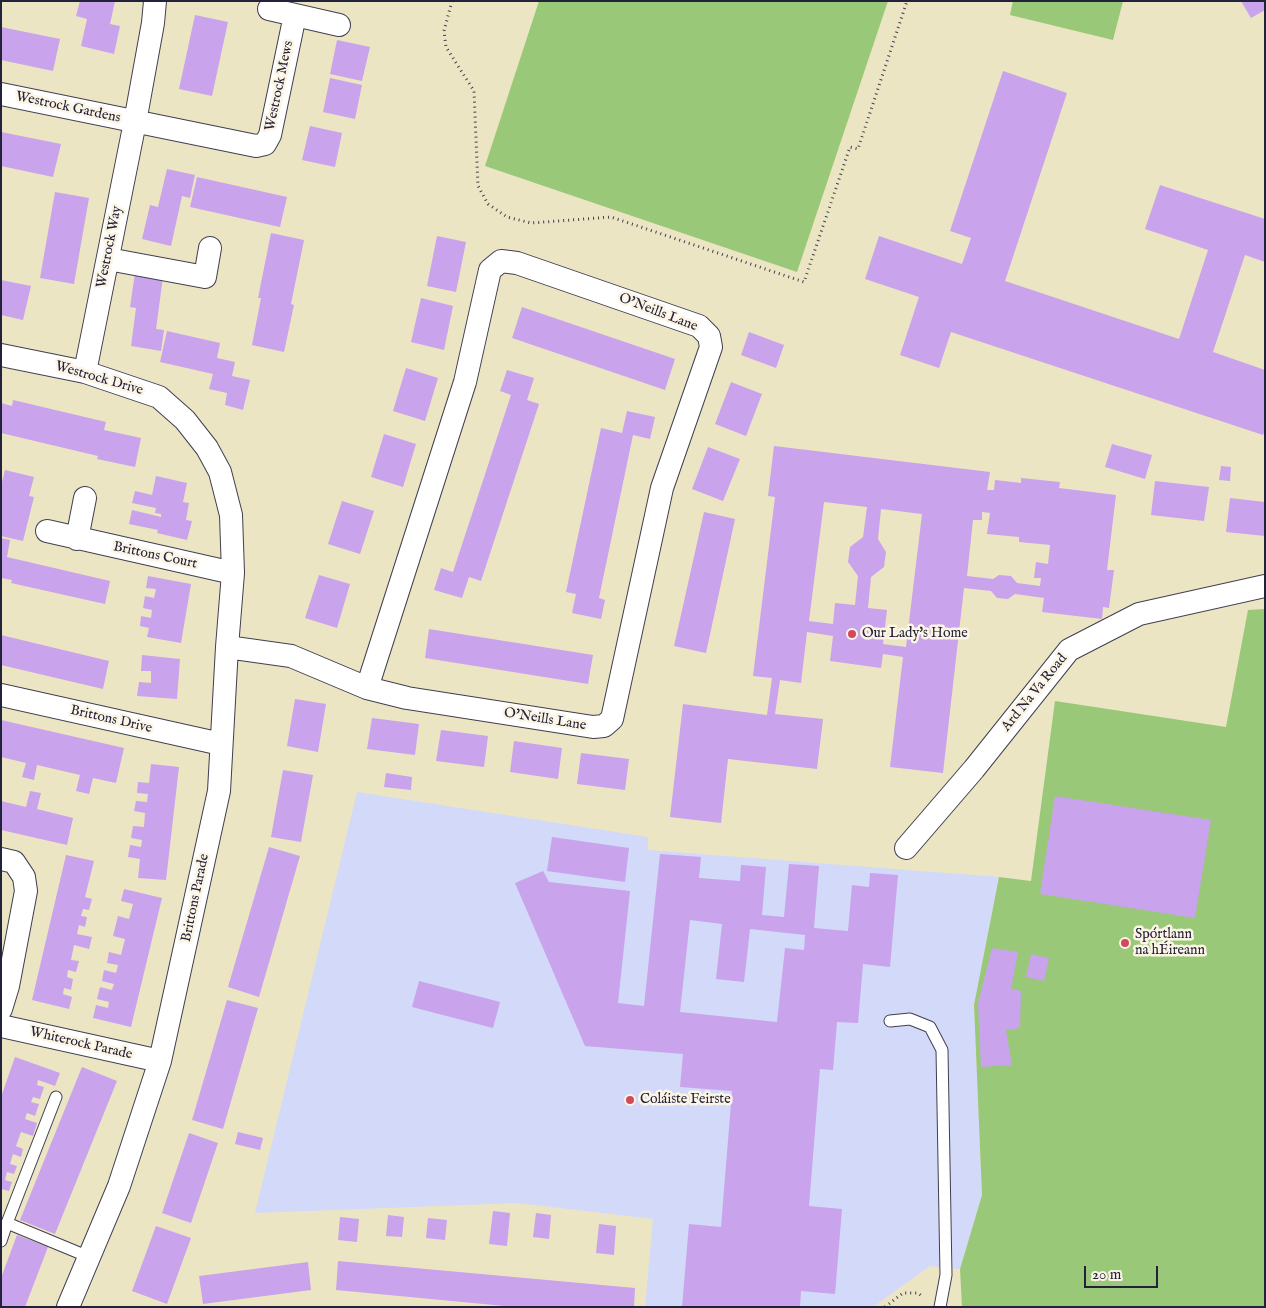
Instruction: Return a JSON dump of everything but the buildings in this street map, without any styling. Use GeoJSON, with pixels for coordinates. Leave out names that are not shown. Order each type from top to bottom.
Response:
{"type":"FeatureCollection","features":[{"type":"Feature","properties":{"kind":"street","name":"Westrock Way"},"geometry":{"type":"LineString","coordinates":[[85,372],[135,122],[153,23],[155,1]]}},
{"type":"Feature","properties":{"kind":"street"},"geometry":{"type":"LineString","coordinates":[[269,9],[339,25]]}},
{"type":"Feature","properties":{"kind":"street","name":"Westrock Mews"},"geometry":{"type":"LineString","coordinates":[[135,122],[256,146],[265,144],[270,135],[295,15]]}},
{"type":"Feature","properties":{"kind":"street","name":"Westrock Gardens"},"geometry":{"type":"LineString","coordinates":[[1,94],[135,122]]}},
{"type":"Feature","properties":{"kind":"street"},"geometry":{"type":"LineString","coordinates":[[108,259],[205,277],[210,248]]}},
{"type":"Feature","properties":{"kind":"street","name":"O'Neills Lane"},"geometry":{"type":"LineString","coordinates":[[227,647],[291,656],[366,688],[407,698],[593,727],[604,726],[612,719],[662,488],[711,347],[710,336],[698,326],[517,263],[501,261],[490,270],[465,382],[366,688]]}},
{"type":"Feature","properties":{"kind":"street","name":"Westrock Drive"},"geometry":{"type":"LineString","coordinates":[[1,356],[85,372],[159,397],[185,420],[207,448],[220,472]]}},
{"type":"Feature","properties":{"kind":"street","name":"Brittons Parade"},"geometry":{"type":"LineString","coordinates":[[68,1307],[119,1186],[160,1061],[219,791],[233,573],[231,515],[220,472]]}},
{"type":"Feature","properties":{"kind":"street"},"geometry":{"type":"LineString","coordinates":[[76,538],[85,498]]}},
{"type":"Feature","properties":{"kind":"street","name":"Brittons Court"},"geometry":{"type":"LineString","coordinates":[[47,531],[233,573]]}},
{"type":"Feature","properties":{"kind":"street","name":"Ard Na Va Road"},"geometry":{"type":"LineString","coordinates":[[906,848],[974,769],[1069,650],[1139,614],[1265,586]]}},
{"type":"Feature","properties":{"kind":"street","name":"Brittons Drive"},"geometry":{"type":"LineString","coordinates":[[1,695],[222,744]]}},
{"type":"Feature","properties":{"kind":"street"},"geometry":{"type":"LineString","coordinates":[[1,859],[14,862],[24,877],[26,891],[8,986],[1,1009]]}},
{"type":"Feature","properties":{"kind":"street","name":"Whiterock Parade"},"geometry":{"type":"LineString","coordinates":[[1,1026],[160,1061]]}},
{"type":"Feature","properties":{"kind":"lane"},"geometry":{"type":"LineString","coordinates":[[890,1021],[910,1020],[930,1028],[942,1050],[946,1275],[940,1307]]}},
{"type":"Feature","properties":{"kind":"lane"},"geometry":{"type":"LineString","coordinates":[[1,1240],[56,1097]]}},
{"type":"Feature","properties":{"kind":"lane"},"geometry":{"type":"LineString","coordinates":[[7,1223],[89,1257]]}},
{"type":"Feature","properties":{"kind":"path"},"geometry":{"type":"LineString","coordinates":[[452,1],[444,30],[446,47],[474,91],[478,186],[488,204],[507,217],[531,223],[612,218],[804,282],[850,146],[858,149],[907,1]]}},
{"type":"Feature","properties":{"kind":"path"},"geometry":{"type":"LineString","coordinates":[[885,1307],[903,1293],[918,1294],[924,1298]]}},
{"type":"Feature","properties":{"kind":"shaded area","name":"Coláiste Feirste"},"geometry":{"type":"Polygon","coordinates":[[[357,792],[648,837],[648,850],[999,877],[974,1005],[982,1195],[960,1269],[930,1266],[873,1307],[645,1307],[653,1219],[518,1203],[255,1213],[357,792]]]}},
{"type":"Feature","properties":{"kind":"green space"},"geometry":{"type":"Polygon","coordinates":[[[539,1],[888,1],[797,272],[485,166],[539,1]]]}},
{"type":"Feature","properties":{"kind":"green space"},"geometry":{"type":"Polygon","coordinates":[[[1013,1],[1123,1],[1113,40],[1010,15],[1013,1]]]}},
{"type":"Feature","properties":{"kind":"green space","name":"Spórtlann na hÉireann"},"geometry":{"type":"Polygon","coordinates":[[[1265,609],[1265,1307],[962,1307],[960,1269],[982,1195],[974,1005],[999,877],[1031,881],[1055,701],[1226,727],[1248,610],[1265,609]]]}},
{"type":"Feature","properties":{"kind":"place","name":"Our Lady's Home"},"geometry":{"type":"Point","coordinates":[852,634]}},
{"type":"Feature","properties":{"kind":"place","name":"Spórtlann na hÉireann"},"geometry":{"type":"Point","coordinates":[1125,943]}},
{"type":"Feature","properties":{"kind":"place","name":"Coláiste Feirste"},"geometry":{"type":"Point","coordinates":[630,1100]}}]}
